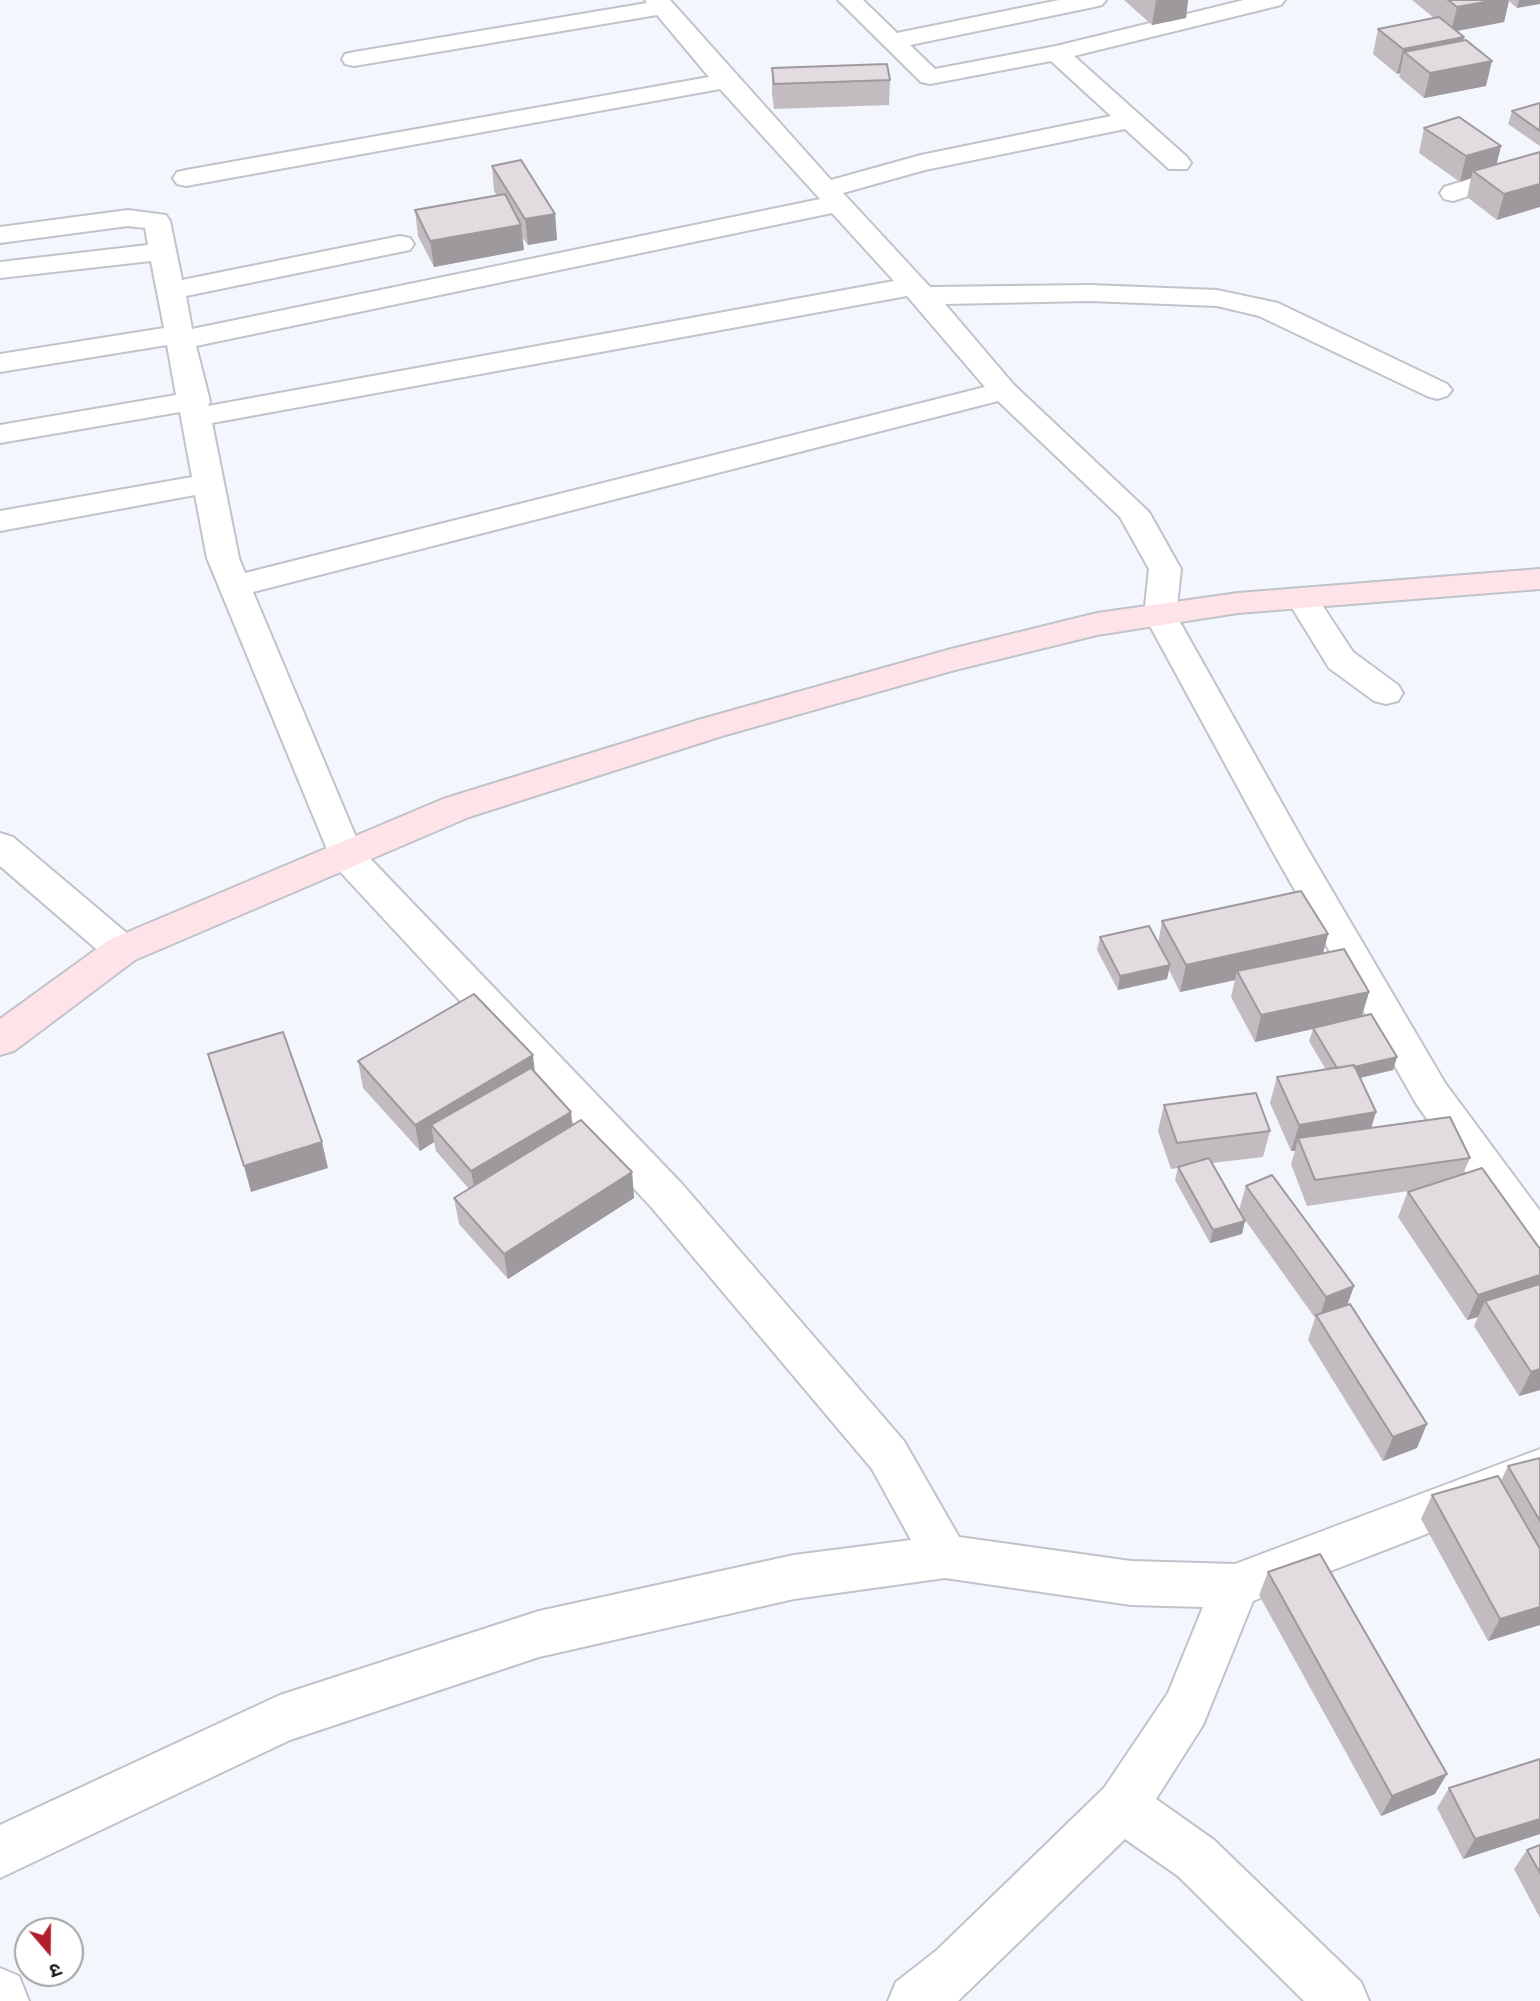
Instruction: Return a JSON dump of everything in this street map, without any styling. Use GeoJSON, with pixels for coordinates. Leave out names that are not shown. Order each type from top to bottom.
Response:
{"type":"FeatureCollection","features":[{"type":"Feature","properties":{"kind":"main road"},"geometry":{"type":"LineString","coordinates":[[0,1040],[122,950],[456,807],[710,728],[1071,630],[1160,615],[1302,598],[1540,579]]}},
{"type":"Feature","properties":{"kind":"street"},"geometry":{"type":"LineString","coordinates":[[850,0],[930,77],[1056,53],[1273,0]]}},
{"type":"Feature","properties":{"kind":"street"},"geometry":{"type":"LineString","coordinates":[[891,41],[1094,0]]}},
{"type":"Feature","properties":{"kind":"street"},"geometry":{"type":"LineString","coordinates":[[354,60],[660,3],[726,81],[919,291],[1004,391],[1133,512],[1165,569],[1160,615],[1290,850],[1431,1094],[1539,1240]]}},
{"type":"Feature","properties":{"kind":"street"},"geometry":{"type":"LineString","coordinates":[[1056,53],[1178,163]]}},
{"type":"Feature","properties":{"kind":"street"},"geometry":{"type":"LineString","coordinates":[[186,178],[726,81]]}},
{"type":"Feature","properties":{"kind":"street"},"geometry":{"type":"LineString","coordinates":[[0,363],[181,337],[834,196],[921,163],[1130,120]]}},
{"type":"Feature","properties":{"kind":"street"},"geometry":{"type":"LineString","coordinates":[[1453,193],[1540,165]]}},
{"type":"Feature","properties":{"kind":"street"},"geometry":{"type":"LineString","coordinates":[[0,235],[138,219],[157,220],[223,558],[346,855],[667,1196],[888,1455],[945,1557]]}},
{"type":"Feature","properties":{"kind":"street"},"geometry":{"type":"LineString","coordinates":[[172,290],[400,244]]}},
{"type":"Feature","properties":{"kind":"street"},"geometry":{"type":"LineString","coordinates":[[0,270],[163,251]]}},
{"type":"Feature","properties":{"kind":"street"},"geometry":{"type":"LineString","coordinates":[[0,434],[196,409],[919,291],[1217,298],[1268,309],[1437,390]]}},
{"type":"Feature","properties":{"kind":"street"},"geometry":{"type":"LineString","coordinates":[[235,586],[1004,391]]}},
{"type":"Feature","properties":{"kind":"street"},"geometry":{"type":"LineString","coordinates":[[0,521],[209,482]]}},
{"type":"Feature","properties":{"kind":"street"},"geometry":{"type":"LineString","coordinates":[[1302,598],[1340,660],[1386,693]]}},
{"type":"Feature","properties":{"kind":"street"},"geometry":{"type":"LineString","coordinates":[[0,846],[122,950]]}},
{"type":"Feature","properties":{"kind":"street"},"geometry":{"type":"LineString","coordinates":[[0,1852],[280,1719],[539,1634],[794,1577],[945,1557],[1131,1583],[1235,1586],[1540,1469]]}},
{"type":"Feature","properties":{"kind":"street"},"geometry":{"type":"LineString","coordinates":[[915,2001],[956,1969],[1122,1806],[1186,1708],[1235,1586]]}},
{"type":"Feature","properties":{"kind":"street"},"geometry":{"type":"LineString","coordinates":[[1122,1806],[1196,1858],[1342,2001]]}},
{"type":"Feature","properties":{"kind":"street"},"geometry":{"type":"LineString","coordinates":[[0,1995],[2,2001]]}},
{"type":"Feature","properties":{"kind":"building"},"geometry":{"type":"Polygon","coordinates":[[[1448,0],[1496,0],[1457,7],[1448,0]]]}},
{"type":"Feature","properties":{"kind":"building"},"geometry":{"type":"Polygon","coordinates":[[[1439,17],[1464,37],[1403,49],[1378,29],[1439,17]]]}},
{"type":"Feature","properties":{"kind":"building"},"geometry":{"type":"Polygon","coordinates":[[[1466,40],[1492,61],[1430,73],[1404,52],[1466,40]]]}},
{"type":"Feature","properties":{"kind":"building"},"geometry":{"type":"Polygon","coordinates":[[[887,64],[890,80],[774,84],[772,68],[887,64]]]}},
{"type":"Feature","properties":{"kind":"building"},"geometry":{"type":"Polygon","coordinates":[[[1540,103],[1540,131],[1512,111],[1540,103]]]}},
{"type":"Feature","properties":{"kind":"building"},"geometry":{"type":"Polygon","coordinates":[[[1459,117],[1501,146],[1466,156],[1424,128],[1459,117]]]}},
{"type":"Feature","properties":{"kind":"building"},"geometry":{"type":"Polygon","coordinates":[[[1540,152],[1540,184],[1504,194],[1473,171],[1540,152]]]}},
{"type":"Feature","properties":{"kind":"building"},"geometry":{"type":"Polygon","coordinates":[[[521,160],[555,214],[525,219],[492,166],[521,160]]]}},
{"type":"Feature","properties":{"kind":"building"},"geometry":{"type":"Polygon","coordinates":[[[505,194],[521,225],[430,241],[415,210],[505,194]]]}},
{"type":"Feature","properties":{"kind":"building"},"geometry":{"type":"Polygon","coordinates":[[[1301,891],[1328,934],[1186,965],[1162,921],[1301,891]]]}},
{"type":"Feature","properties":{"kind":"building"},"geometry":{"type":"Polygon","coordinates":[[[1149,926],[1170,965],[1120,976],[1100,937],[1149,926]]]}},
{"type":"Feature","properties":{"kind":"building"},"geometry":{"type":"Polygon","coordinates":[[[1344,949],[1369,992],[1261,1015],[1237,971],[1344,949]]]}},
{"type":"Feature","properties":{"kind":"building"},"geometry":{"type":"Polygon","coordinates":[[[474,994],[533,1055],[415,1125],[358,1061],[474,994]]]}},
{"type":"Feature","properties":{"kind":"building"},"geometry":{"type":"Polygon","coordinates":[[[1371,1014],[1397,1057],[1337,1068],[1313,1028],[1371,1014]]]}},
{"type":"Feature","properties":{"kind":"building"},"geometry":{"type":"Polygon","coordinates":[[[283,1032],[322,1142],[244,1166],[208,1054],[283,1032]]]}},
{"type":"Feature","properties":{"kind":"building"},"geometry":{"type":"Polygon","coordinates":[[[1354,1065],[1376,1112],[1299,1125],[1277,1077],[1354,1065]]]}},
{"type":"Feature","properties":{"kind":"building"},"geometry":{"type":"Polygon","coordinates":[[[531,1068],[571,1112],[471,1171],[431,1125],[531,1068]]]}},
{"type":"Feature","properties":{"kind":"building"},"geometry":{"type":"Polygon","coordinates":[[[1256,1093],[1270,1131],[1177,1143],[1164,1105],[1256,1093]]]}},
{"type":"Feature","properties":{"kind":"building"},"geometry":{"type":"Polygon","coordinates":[[[1450,1117],[1470,1158],[1315,1180],[1298,1138],[1450,1117]]]}},
{"type":"Feature","properties":{"kind":"building"},"geometry":{"type":"Polygon","coordinates":[[[581,1120],[632,1172],[504,1254],[454,1198],[581,1120]]]}},
{"type":"Feature","properties":{"kind":"building"},"geometry":{"type":"Polygon","coordinates":[[[1209,1158],[1245,1221],[1213,1230],[1178,1167],[1209,1158]]]}},
{"type":"Feature","properties":{"kind":"building"},"geometry":{"type":"Polygon","coordinates":[[[1482,1168],[1540,1249],[1540,1275],[1478,1295],[1408,1192],[1482,1168]]]}},
{"type":"Feature","properties":{"kind":"building"},"geometry":{"type":"Polygon","coordinates":[[[1272,1175],[1354,1286],[1326,1297],[1246,1186],[1272,1175]]]}},
{"type":"Feature","properties":{"kind":"building"},"geometry":{"type":"Polygon","coordinates":[[[1540,1284],[1540,1369],[1531,1372],[1485,1301],[1540,1284]]]}},
{"type":"Feature","properties":{"kind":"building"},"geometry":{"type":"Polygon","coordinates":[[[1350,1304],[1427,1424],[1393,1437],[1316,1315],[1350,1304]]]}},
{"type":"Feature","properties":{"kind":"building"},"geometry":{"type":"Polygon","coordinates":[[[1540,1458],[1540,1521],[1508,1466],[1540,1458]]]}},
{"type":"Feature","properties":{"kind":"building"},"geometry":{"type":"Polygon","coordinates":[[[1498,1476],[1540,1549],[1540,1607],[1500,1619],[1432,1495],[1498,1476]]]}},
{"type":"Feature","properties":{"kind":"building"},"geometry":{"type":"Polygon","coordinates":[[[1320,1554],[1447,1774],[1392,1796],[1268,1572],[1320,1554]]]}},
{"type":"Feature","properties":{"kind":"building"},"geometry":{"type":"Polygon","coordinates":[[[1540,1759],[1540,1819],[1475,1839],[1449,1788],[1540,1759]]]}},
{"type":"Feature","properties":{"kind":"building"},"geometry":{"type":"Polygon","coordinates":[[[1540,1845],[1540,1873],[1527,1850],[1540,1845]]]}}]}
